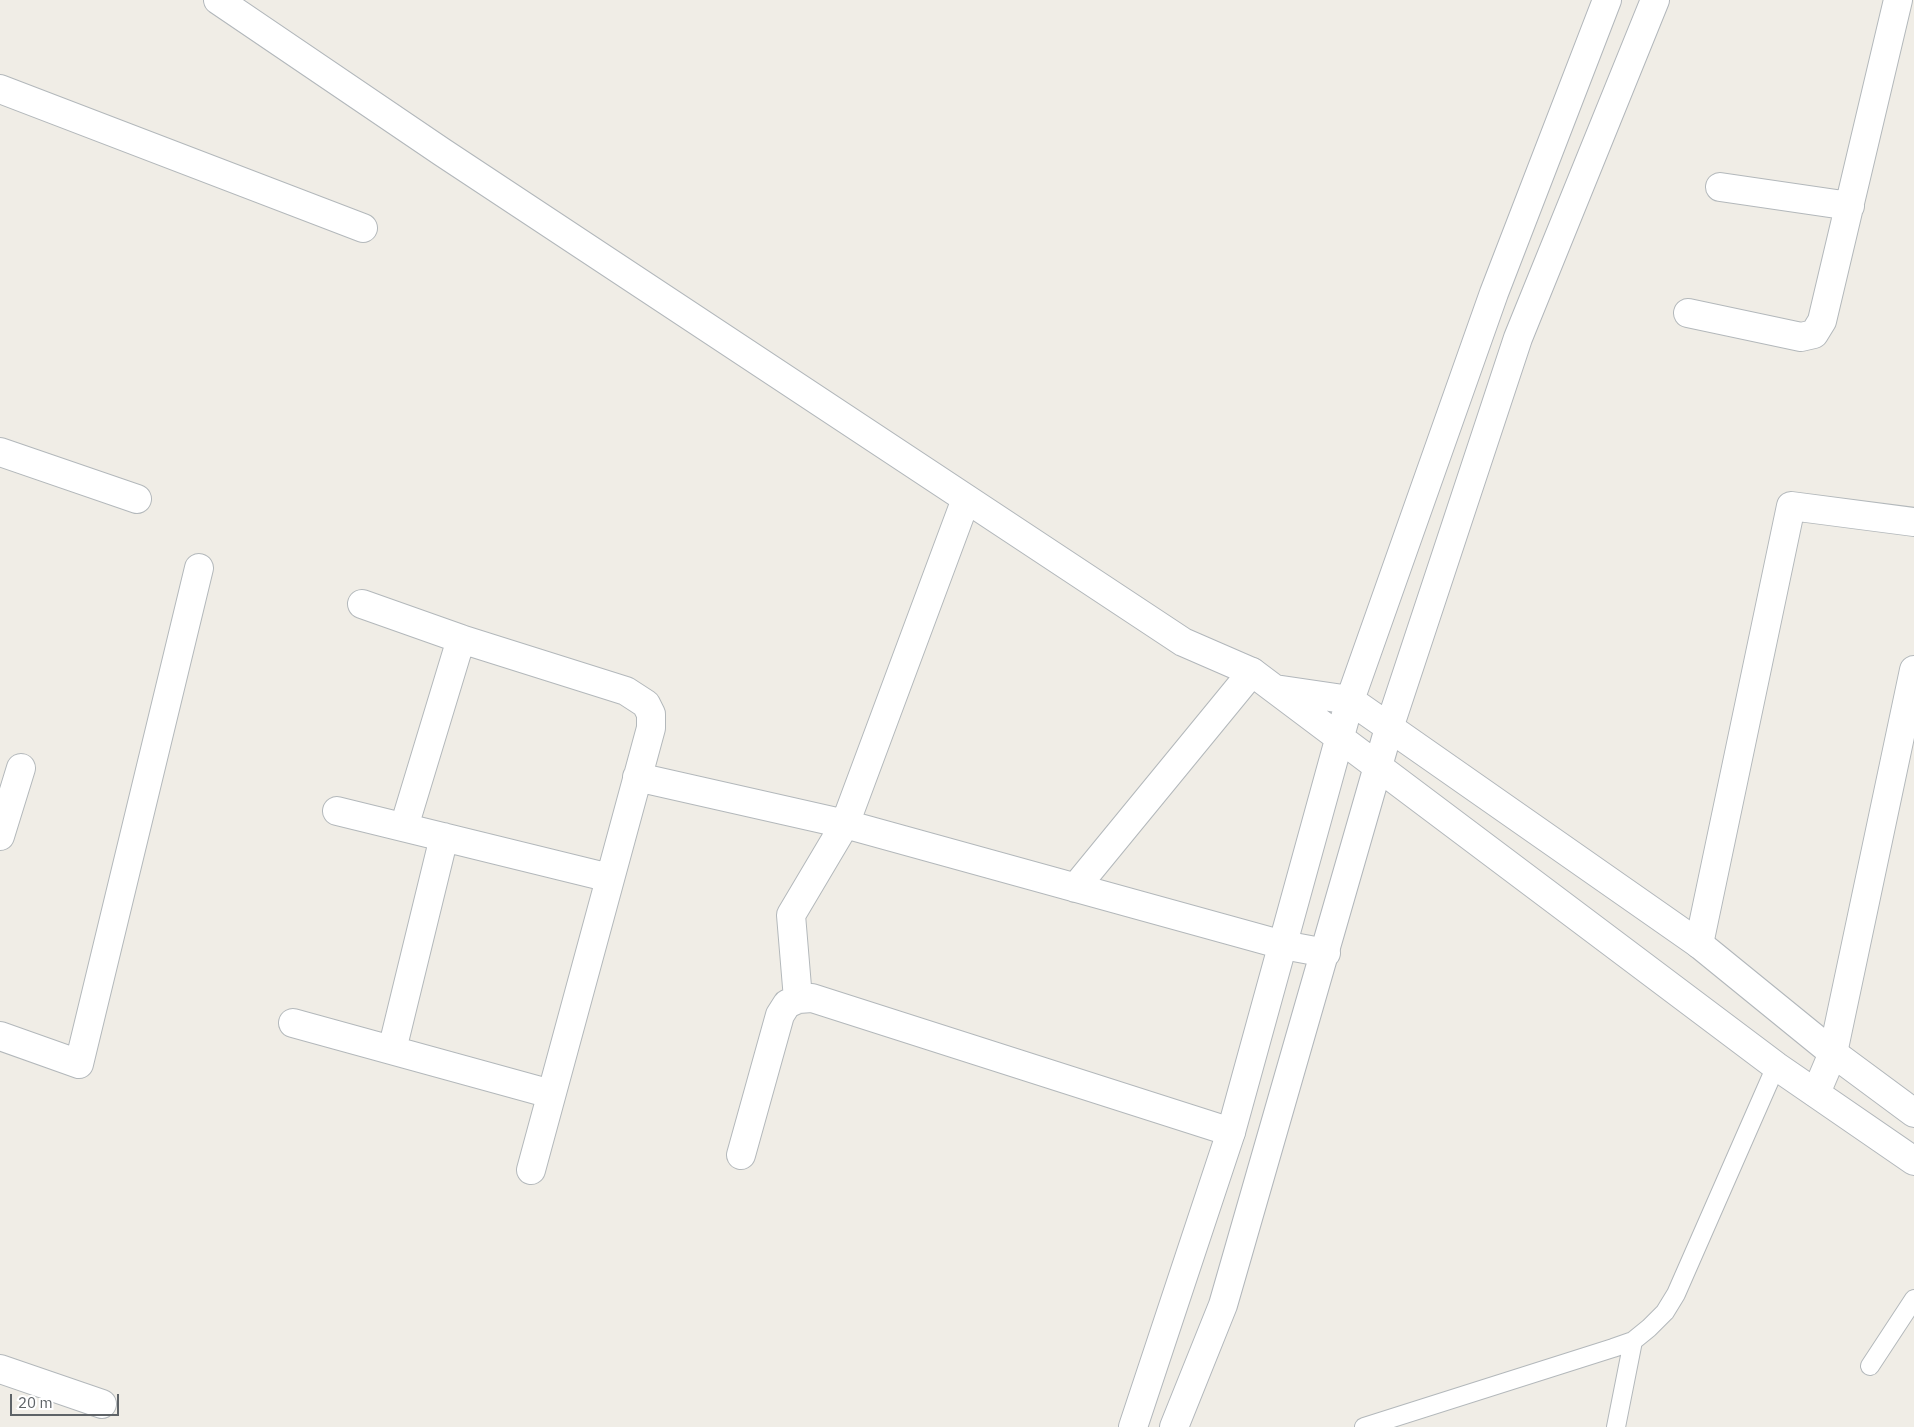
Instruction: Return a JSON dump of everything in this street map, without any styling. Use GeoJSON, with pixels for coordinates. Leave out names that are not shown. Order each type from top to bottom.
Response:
{"type":"FeatureCollection","features":[{"type":"Feature","properties":{"kind":"street"},"geometry":{"type":"LineString","coordinates":[[218,0],[450,157],[1183,642],[1252,672],[1776,1066],[1914,1161]]}},
{"type":"Feature","properties":{"kind":"street"},"geometry":{"type":"LineString","coordinates":[[1133,1427],[1231,1132],[1350,700],[1494,293],[1607,0]]}},
{"type":"Feature","properties":{"kind":"street"},"geometry":{"type":"LineString","coordinates":[[1174,1427],[1223,1304],[1326,953],[1389,728],[1518,338],[1655,0]]}},
{"type":"Feature","properties":{"kind":"street"},"geometry":{"type":"LineString","coordinates":[[1688,313],[1801,337],[1814,334],[1822,321],[1898,0]]}},
{"type":"Feature","properties":{"kind":"street"},"geometry":{"type":"LineString","coordinates":[[0,89],[363,228]]}},
{"type":"Feature","properties":{"kind":"street"},"geometry":{"type":"LineString","coordinates":[[1720,188],[1850,206]]}},
{"type":"Feature","properties":{"kind":"street"},"geometry":{"type":"LineString","coordinates":[[0,452],[137,499]]}},
{"type":"Feature","properties":{"kind":"street"},"geometry":{"type":"LineString","coordinates":[[798,999],[791,915],[845,824],[966,499]]}},
{"type":"Feature","properties":{"kind":"street"},"geometry":{"type":"LineString","coordinates":[[1699,944],[1791,506],[1914,522]]}},
{"type":"Feature","properties":{"kind":"street"},"geometry":{"type":"LineString","coordinates":[[0,1036],[79,1064],[198,568]]}},
{"type":"Feature","properties":{"kind":"street"},"geometry":{"type":"LineString","coordinates":[[362,604],[461,639],[626,691],[646,704],[651,714],[651,728],[530,1170]]}},
{"type":"Feature","properties":{"kind":"street"},"geometry":{"type":"LineString","coordinates":[[404,827],[461,639]]}},
{"type":"Feature","properties":{"kind":"street"},"geometry":{"type":"LineString","coordinates":[[1816,1093],[1834,1053],[1914,670]]}},
{"type":"Feature","properties":{"kind":"street"},"geometry":{"type":"LineString","coordinates":[[1075,888],[1252,672]]}},
{"type":"Feature","properties":{"kind":"street"},"geometry":{"type":"LineString","coordinates":[[1274,689],[1350,700],[1699,944],[1834,1053],[1914,1113]]}},
{"type":"Feature","properties":{"kind":"street"},"geometry":{"type":"LineString","coordinates":[[0,836],[21,768]]}},
{"type":"Feature","properties":{"kind":"street"},"geometry":{"type":"LineString","coordinates":[[637,777],[845,824],[1283,945],[1326,953]]}},
{"type":"Feature","properties":{"kind":"street"},"geometry":{"type":"LineString","coordinates":[[337,811],[610,878]]}},
{"type":"Feature","properties":{"kind":"street"},"geometry":{"type":"LineString","coordinates":[[392,1050],[444,837]]}},
{"type":"Feature","properties":{"kind":"street"},"geometry":{"type":"LineString","coordinates":[[741,1155],[780,1015],[787,1004],[798,999],[812,998],[1231,1132]]}},
{"type":"Feature","properties":{"kind":"street"},"geometry":{"type":"LineString","coordinates":[[294,1023],[551,1094]]}},
{"type":"Feature","properties":{"kind":"street"},"geometry":{"type":"LineString","coordinates":[[0,1369],[102,1404]]}},
{"type":"Feature","properties":{"kind":"lane"},"geometry":{"type":"LineString","coordinates":[[1364,1427],[1633,1341],[1654,1323],[1676,1294],[1776,1066]]}},
{"type":"Feature","properties":{"kind":"lane"},"geometry":{"type":"LineString","coordinates":[[1870,1366],[1914,1299]]}},
{"type":"Feature","properties":{"kind":"lane"},"geometry":{"type":"LineString","coordinates":[[1616,1427],[1633,1341]]}}]}
